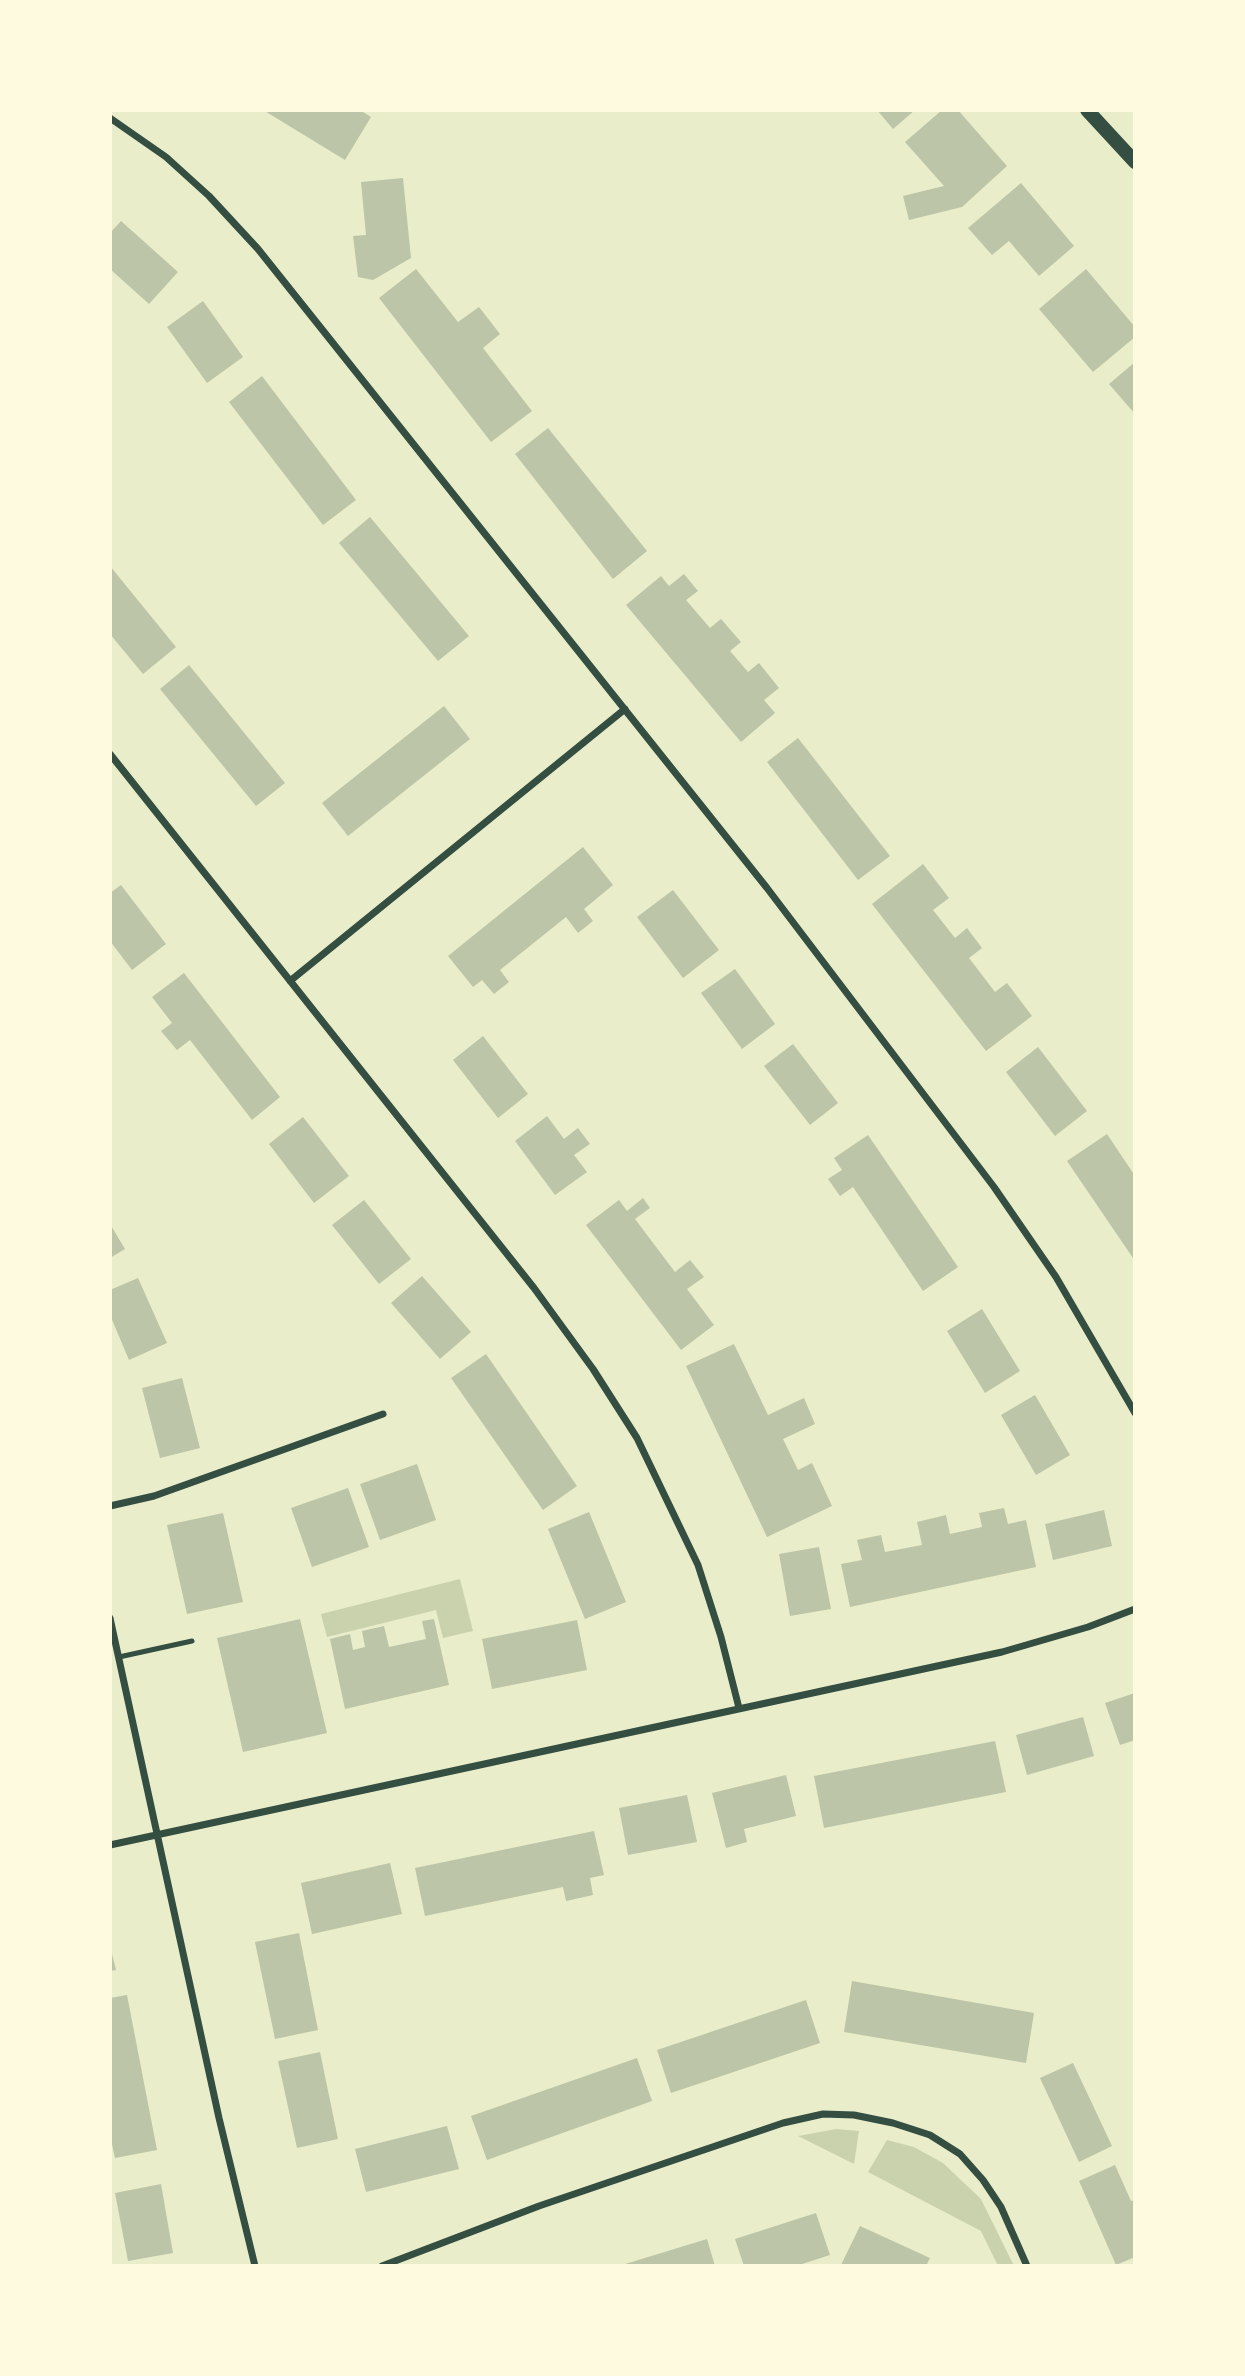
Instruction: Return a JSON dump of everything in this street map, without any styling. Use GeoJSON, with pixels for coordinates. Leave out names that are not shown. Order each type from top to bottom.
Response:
{"type":"FeatureCollection","features":[{"type":"Feature","properties":{"kind":"main road"},"geometry":{"type":"LineString","coordinates":[[1087,110],[1135,162]]}},
{"type":"Feature","properties":{"kind":"street"},"geometry":{"type":"LineString","coordinates":[[110,118],[166,157],[209,196],[258,249],[625,709],[801,932],[994,1187],[1056,1277],[1135,1413]]}},
{"type":"Feature","properties":{"kind":"street"},"geometry":{"type":"LineString","coordinates":[[290,981],[625,709]]}},
{"type":"Feature","properties":{"kind":"street"},"geometry":{"type":"LineString","coordinates":[[110,754],[534,1288],[593,1369],[637,1438],[698,1565],[721,1637],[739,1709]]}},
{"type":"Feature","properties":{"kind":"street"},"geometry":{"type":"LineString","coordinates":[[110,1506],[154,1496],[383,1414]]}},
{"type":"Feature","properties":{"kind":"street"},"geometry":{"type":"LineString","coordinates":[[110,1844],[1002,1652],[1088,1627],[1135,1609]]}},
{"type":"Feature","properties":{"kind":"street"},"geometry":{"type":"LineString","coordinates":[[110,1618],[255,2266]]}},
{"type":"Feature","properties":{"kind":"street"},"geometry":{"type":"LineString","coordinates":[[382,2266],[539,2206],[783,2123],[823,2114],[854,2115],[893,2123],[930,2135],[960,2154],[984,2180],[1002,2207],[1027,2266]]}},
{"type":"Feature","properties":{"kind":"lane"},"geometry":{"type":"LineString","coordinates":[[119,1657],[191,1641]]}},
{"type":"Feature","properties":{"kind":"green space"},"geometry":{"type":"Polygon","coordinates":[[[460,1579],[473,1631],[443,1638],[436,1610],[327,1637],[321,1614],[460,1579]]]}},
{"type":"Feature","properties":{"kind":"green space"},"geometry":{"type":"Polygon","coordinates":[[[836,2129],[859,2131],[854,2164],[798,2136],[836,2129]]]}},
{"type":"Feature","properties":{"kind":"green space"},"geometry":{"type":"Polygon","coordinates":[[[887,2140],[914,2147],[943,2163],[981,2199],[1014,2266],[998,2266],[981,2231],[868,2172],[887,2140]]]}},
{"type":"Feature","properties":{"kind":"building"},"geometry":{"type":"Polygon","coordinates":[[[263,110],[360,110],[371,117],[345,160],[263,110]]]}},
{"type":"Feature","properties":{"kind":"building"},"geometry":{"type":"Polygon","coordinates":[[[877,110],[915,110],[893,129],[877,110]]]}},
{"type":"Feature","properties":{"kind":"building"},"geometry":{"type":"Polygon","coordinates":[[[942,110],[958,110],[1007,166],[962,207],[909,220],[903,196],[944,186],[905,142],[942,110]]]}},
{"type":"Feature","properties":{"kind":"building"},"geometry":{"type":"Polygon","coordinates":[[[403,178],[411,258],[373,280],[358,277],[353,236],[366,235],[361,182],[403,178]]]}},
{"type":"Feature","properties":{"kind":"building"},"geometry":{"type":"Polygon","coordinates":[[[1021,183],[1074,246],[1039,276],[1009,241],[992,255],[968,228],[1021,183]]]}},
{"type":"Feature","properties":{"kind":"building"},"geometry":{"type":"Polygon","coordinates":[[[121,221],[178,272],[149,304],[110,269],[110,233],[121,221]]]}},
{"type":"Feature","properties":{"kind":"building"},"geometry":{"type":"Polygon","coordinates":[[[416,269],[458,322],[479,307],[500,334],[483,348],[532,411],[491,442],[379,298],[416,269]]]}},
{"type":"Feature","properties":{"kind":"building"},"geometry":{"type":"Polygon","coordinates":[[[1086,269],[1135,327],[1135,337],[1093,372],[1039,309],[1086,269]]]}},
{"type":"Feature","properties":{"kind":"building"},"geometry":{"type":"Polygon","coordinates":[[[203,301],[243,357],[207,383],[167,327],[203,301]]]}},
{"type":"Feature","properties":{"kind":"building"},"geometry":{"type":"Polygon","coordinates":[[[1135,362],[1135,414],[1109,384],[1135,362]]]}},
{"type":"Feature","properties":{"kind":"building"},"geometry":{"type":"Polygon","coordinates":[[[262,376],[356,500],[323,525],[229,402],[262,376]]]}},
{"type":"Feature","properties":{"kind":"building"},"geometry":{"type":"Polygon","coordinates":[[[548,428],[647,551],[613,579],[515,454],[548,428]]]}},
{"type":"Feature","properties":{"kind":"building"},"geometry":{"type":"Polygon","coordinates":[[[370,517],[469,636],[438,661],[339,543],[370,517]]]}},
{"type":"Feature","properties":{"kind":"building"},"geometry":{"type":"Polygon","coordinates":[[[110,566],[176,647],[143,674],[110,634],[110,566]]]}},
{"type":"Feature","properties":{"kind":"building"},"geometry":{"type":"Polygon","coordinates":[[[684,574],[698,591],[686,600],[710,628],[721,619],[741,642],[730,651],[748,672],[759,663],[779,688],[764,700],[775,713],[741,742],[626,605],[661,576],[669,586],[684,574]]]}},
{"type":"Feature","properties":{"kind":"building"},"geometry":{"type":"Polygon","coordinates":[[[189,665],[285,783],[256,806],[160,689],[189,665]]]}},
{"type":"Feature","properties":{"kind":"building"},"geometry":{"type":"Polygon","coordinates":[[[444,706],[470,739],[348,836],[322,803],[444,706]]]}},
{"type":"Feature","properties":{"kind":"building"},"geometry":{"type":"Polygon","coordinates":[[[798,738],[890,856],[858,880],[767,762],[798,738]]]}},
{"type":"Feature","properties":{"kind":"building"},"geometry":{"type":"Polygon","coordinates":[[[583,847],[613,885],[584,909],[593,921],[578,933],[566,917],[500,970],[509,982],[494,994],[482,980],[473,987],[448,956],[583,847]]]}},
{"type":"Feature","properties":{"kind":"building"},"geometry":{"type":"Polygon","coordinates":[[[923,864],[949,898],[933,910],[955,938],[967,928],[982,948],[969,958],[995,992],[1007,983],[1032,1016],[986,1051],[872,904],[923,864]]]}},
{"type":"Feature","properties":{"kind":"building"},"geometry":{"type":"Polygon","coordinates":[[[121,885],[166,944],[132,970],[110,941],[110,893],[121,885]]]}},
{"type":"Feature","properties":{"kind":"building"},"geometry":{"type":"Polygon","coordinates":[[[673,890],[719,950],[683,978],[637,917],[673,890]]]}},
{"type":"Feature","properties":{"kind":"building"},"geometry":{"type":"Polygon","coordinates":[[[735,969],[775,1024],[742,1049],[701,993],[735,969]]]}},
{"type":"Feature","properties":{"kind":"building"},"geometry":{"type":"Polygon","coordinates":[[[184,973],[280,1097],[252,1120],[190,1040],[177,1050],[161,1031],[172,1023],[152,997],[184,973]]]}},
{"type":"Feature","properties":{"kind":"building"},"geometry":{"type":"Polygon","coordinates":[[[483,1036],[528,1094],[498,1118],[453,1060],[483,1036]]]}},
{"type":"Feature","properties":{"kind":"building"},"geometry":{"type":"Polygon","coordinates":[[[793,1044],[838,1103],[810,1125],[764,1066],[793,1044]]]}},
{"type":"Feature","properties":{"kind":"building"},"geometry":{"type":"Polygon","coordinates":[[[1038,1047],[1087,1111],[1055,1136],[1006,1072],[1038,1047]]]}},
{"type":"Feature","properties":{"kind":"building"},"geometry":{"type":"Polygon","coordinates":[[[547,1116],[564,1139],[578,1128],[590,1144],[574,1155],[587,1172],[555,1195],[515,1141],[547,1116]]]}},
{"type":"Feature","properties":{"kind":"building"},"geometry":{"type":"Polygon","coordinates":[[[303,1117],[349,1176],[314,1203],[269,1144],[303,1117]]]}},
{"type":"Feature","properties":{"kind":"building"},"geometry":{"type":"Polygon","coordinates":[[[1107,1134],[1135,1176],[1135,1261],[1067,1161],[1107,1134]]]}},
{"type":"Feature","properties":{"kind":"building"},"geometry":{"type":"Polygon","coordinates":[[[868,1135],[958,1267],[923,1291],[853,1187],[840,1196],[828,1179],[842,1170],[834,1158],[868,1135]]]}},
{"type":"Feature","properties":{"kind":"building"},"geometry":{"type":"Polygon","coordinates":[[[643,1198],[650,1208],[635,1219],[675,1272],[690,1260],[704,1277],[687,1289],[714,1325],[681,1350],[586,1225],[619,1200],[627,1211],[643,1198]]]}},
{"type":"Feature","properties":{"kind":"building"},"geometry":{"type":"Polygon","coordinates":[[[364,1200],[411,1259],[379,1284],[332,1225],[364,1200]]]}},
{"type":"Feature","properties":{"kind":"building"},"geometry":{"type":"Polygon","coordinates":[[[110,1224],[125,1249],[110,1258],[110,1224]]]}},
{"type":"Feature","properties":{"kind":"building"},"geometry":{"type":"Polygon","coordinates":[[[422,1276],[471,1332],[440,1359],[391,1303],[422,1276]]]}},
{"type":"Feature","properties":{"kind":"building"},"geometry":{"type":"Polygon","coordinates":[[[138,1278],[167,1343],[129,1360],[110,1315],[110,1290],[138,1278]]]}},
{"type":"Feature","properties":{"kind":"building"},"geometry":{"type":"Polygon","coordinates":[[[982,1309],[1020,1371],[985,1393],[947,1331],[982,1309]]]}},
{"type":"Feature","properties":{"kind":"building"},"geometry":{"type":"Polygon","coordinates":[[[734,1344],[768,1415],[804,1398],[815,1424],[783,1439],[798,1470],[812,1463],[832,1506],[767,1537],[686,1366],[734,1344]]]}},
{"type":"Feature","properties":{"kind":"building"},"geometry":{"type":"Polygon","coordinates":[[[486,1354],[577,1486],[543,1510],[451,1378],[486,1354]]]}},
{"type":"Feature","properties":{"kind":"building"},"geometry":{"type":"Polygon","coordinates":[[[182,1378],[200,1448],[160,1458],[142,1388],[182,1378]]]}},
{"type":"Feature","properties":{"kind":"building"},"geometry":{"type":"Polygon","coordinates":[[[1035,1395],[1070,1455],[1036,1475],[1001,1415],[1035,1395]]]}},
{"type":"Feature","properties":{"kind":"building"},"geometry":{"type":"Polygon","coordinates":[[[417,1464],[436,1520],[380,1540],[360,1484],[417,1464]]]}},
{"type":"Feature","properties":{"kind":"building"},"geometry":{"type":"Polygon","coordinates":[[[348,1488],[369,1547],[312,1567],[291,1508],[348,1488]]]}},
{"type":"Feature","properties":{"kind":"building"},"geometry":{"type":"Polygon","coordinates":[[[1004,1508],[1008,1524],[1026,1520],[1036,1567],[850,1607],[841,1564],[862,1560],[857,1540],[881,1535],[885,1552],[922,1545],[917,1522],[946,1515],[950,1534],[982,1527],[979,1513],[1004,1508]]]}},
{"type":"Feature","properties":{"kind":"building"},"geometry":{"type":"Polygon","coordinates":[[[1104,1510],[1112,1546],[1053,1560],[1045,1524],[1104,1510]]]}},
{"type":"Feature","properties":{"kind":"building"},"geometry":{"type":"Polygon","coordinates":[[[589,1512],[626,1602],[585,1619],[548,1529],[589,1512]]]}},
{"type":"Feature","properties":{"kind":"building"},"geometry":{"type":"Polygon","coordinates":[[[223,1513],[243,1602],[187,1614],[167,1525],[223,1513]]]}},
{"type":"Feature","properties":{"kind":"building"},"geometry":{"type":"Polygon","coordinates":[[[819,1547],[831,1609],[790,1616],[779,1554],[819,1547]]]}},
{"type":"Feature","properties":{"kind":"building"},"geometry":{"type":"Polygon","coordinates":[[[300,1619],[327,1733],[243,1752],[217,1638],[300,1619]]]}},
{"type":"Feature","properties":{"kind":"building"},"geometry":{"type":"Polygon","coordinates":[[[434,1619],[449,1685],[345,1709],[330,1639],[350,1634],[353,1650],[365,1647],[362,1631],[384,1626],[389,1647],[426,1639],[422,1621],[434,1619]]]}},
{"type":"Feature","properties":{"kind":"building"},"geometry":{"type":"Polygon","coordinates":[[[577,1620],[587,1670],[492,1689],[482,1639],[577,1620]]]}},
{"type":"Feature","properties":{"kind":"building"},"geometry":{"type":"Polygon","coordinates":[[[1135,1693],[1135,1740],[1120,1745],[1105,1703],[1135,1693]]]}},
{"type":"Feature","properties":{"kind":"building"},"geometry":{"type":"Polygon","coordinates":[[[1083,1717],[1094,1756],[1027,1775],[1016,1735],[1083,1717]]]}},
{"type":"Feature","properties":{"kind":"building"},"geometry":{"type":"Polygon","coordinates":[[[995,1741],[1006,1792],[824,1828],[814,1776],[995,1741]]]}},
{"type":"Feature","properties":{"kind":"building"},"geometry":{"type":"Polygon","coordinates":[[[786,1775],[796,1816],[744,1829],[747,1842],[726,1848],[712,1793],[786,1775]]]}},
{"type":"Feature","properties":{"kind":"building"},"geometry":{"type":"Polygon","coordinates":[[[687,1795],[697,1842],[628,1855],[619,1808],[687,1795]]]}},
{"type":"Feature","properties":{"kind":"building"},"geometry":{"type":"Polygon","coordinates":[[[594,1831],[604,1875],[590,1878],[593,1895],[566,1901],[563,1887],[425,1916],[415,1868],[594,1831]]]}},
{"type":"Feature","properties":{"kind":"building"},"geometry":{"type":"Polygon","coordinates":[[[390,1863],[402,1914],[312,1934],[301,1883],[390,1863]]]}},
{"type":"Feature","properties":{"kind":"building"},"geometry":{"type":"Polygon","coordinates":[[[299,1933],[318,2030],[275,2039],[255,1942],[299,1933]]]}},
{"type":"Feature","properties":{"kind":"building"},"geometry":{"type":"Polygon","coordinates":[[[110,1946],[116,1970],[110,1971],[110,1946]]]}},
{"type":"Feature","properties":{"kind":"building"},"geometry":{"type":"Polygon","coordinates":[[[852,1981],[1034,2013],[1026,2063],[844,2032],[852,1981]]]}},
{"type":"Feature","properties":{"kind":"building"},"geometry":{"type":"Polygon","coordinates":[[[127,1995],[157,2150],[115,2158],[110,2135],[110,1998],[127,1995]]]}},
{"type":"Feature","properties":{"kind":"building"},"geometry":{"type":"Polygon","coordinates":[[[806,2000],[820,2043],[671,2093],[657,2050],[806,2000]]]}},
{"type":"Feature","properties":{"kind":"building"},"geometry":{"type":"Polygon","coordinates":[[[320,2052],[338,2139],[297,2148],[278,2061],[320,2052]]]}},
{"type":"Feature","properties":{"kind":"building"},"geometry":{"type":"Polygon","coordinates":[[[637,2058],[652,2101],[487,2160],[471,2116],[637,2058]]]}},
{"type":"Feature","properties":{"kind":"building"},"geometry":{"type":"Polygon","coordinates":[[[1073,2063],[1112,2146],[1079,2162],[1040,2078],[1073,2063]]]}},
{"type":"Feature","properties":{"kind":"building"},"geometry":{"type":"Polygon","coordinates":[[[447,2126],[459,2169],[366,2192],[355,2149],[447,2126]]]}},
{"type":"Feature","properties":{"kind":"building"},"geometry":{"type":"Polygon","coordinates":[[[1115,2165],[1131,2201],[1135,2200],[1135,2257],[1116,2265],[1079,2181],[1115,2165]]]}},
{"type":"Feature","properties":{"kind":"building"},"geometry":{"type":"Polygon","coordinates":[[[161,2184],[173,2253],[128,2261],[115,2193],[161,2184]]]}},
{"type":"Feature","properties":{"kind":"building"},"geometry":{"type":"Polygon","coordinates":[[[816,2213],[830,2255],[796,2266],[744,2266],[735,2239],[816,2213]]]}},
{"type":"Feature","properties":{"kind":"building"},"geometry":{"type":"Polygon","coordinates":[[[860,2226],[930,2258],[926,2266],[841,2265],[860,2226]]]}},
{"type":"Feature","properties":{"kind":"building"},"geometry":{"type":"Polygon","coordinates":[[[707,2239],[715,2266],[622,2266],[622,2265],[707,2239]]]}}]}
